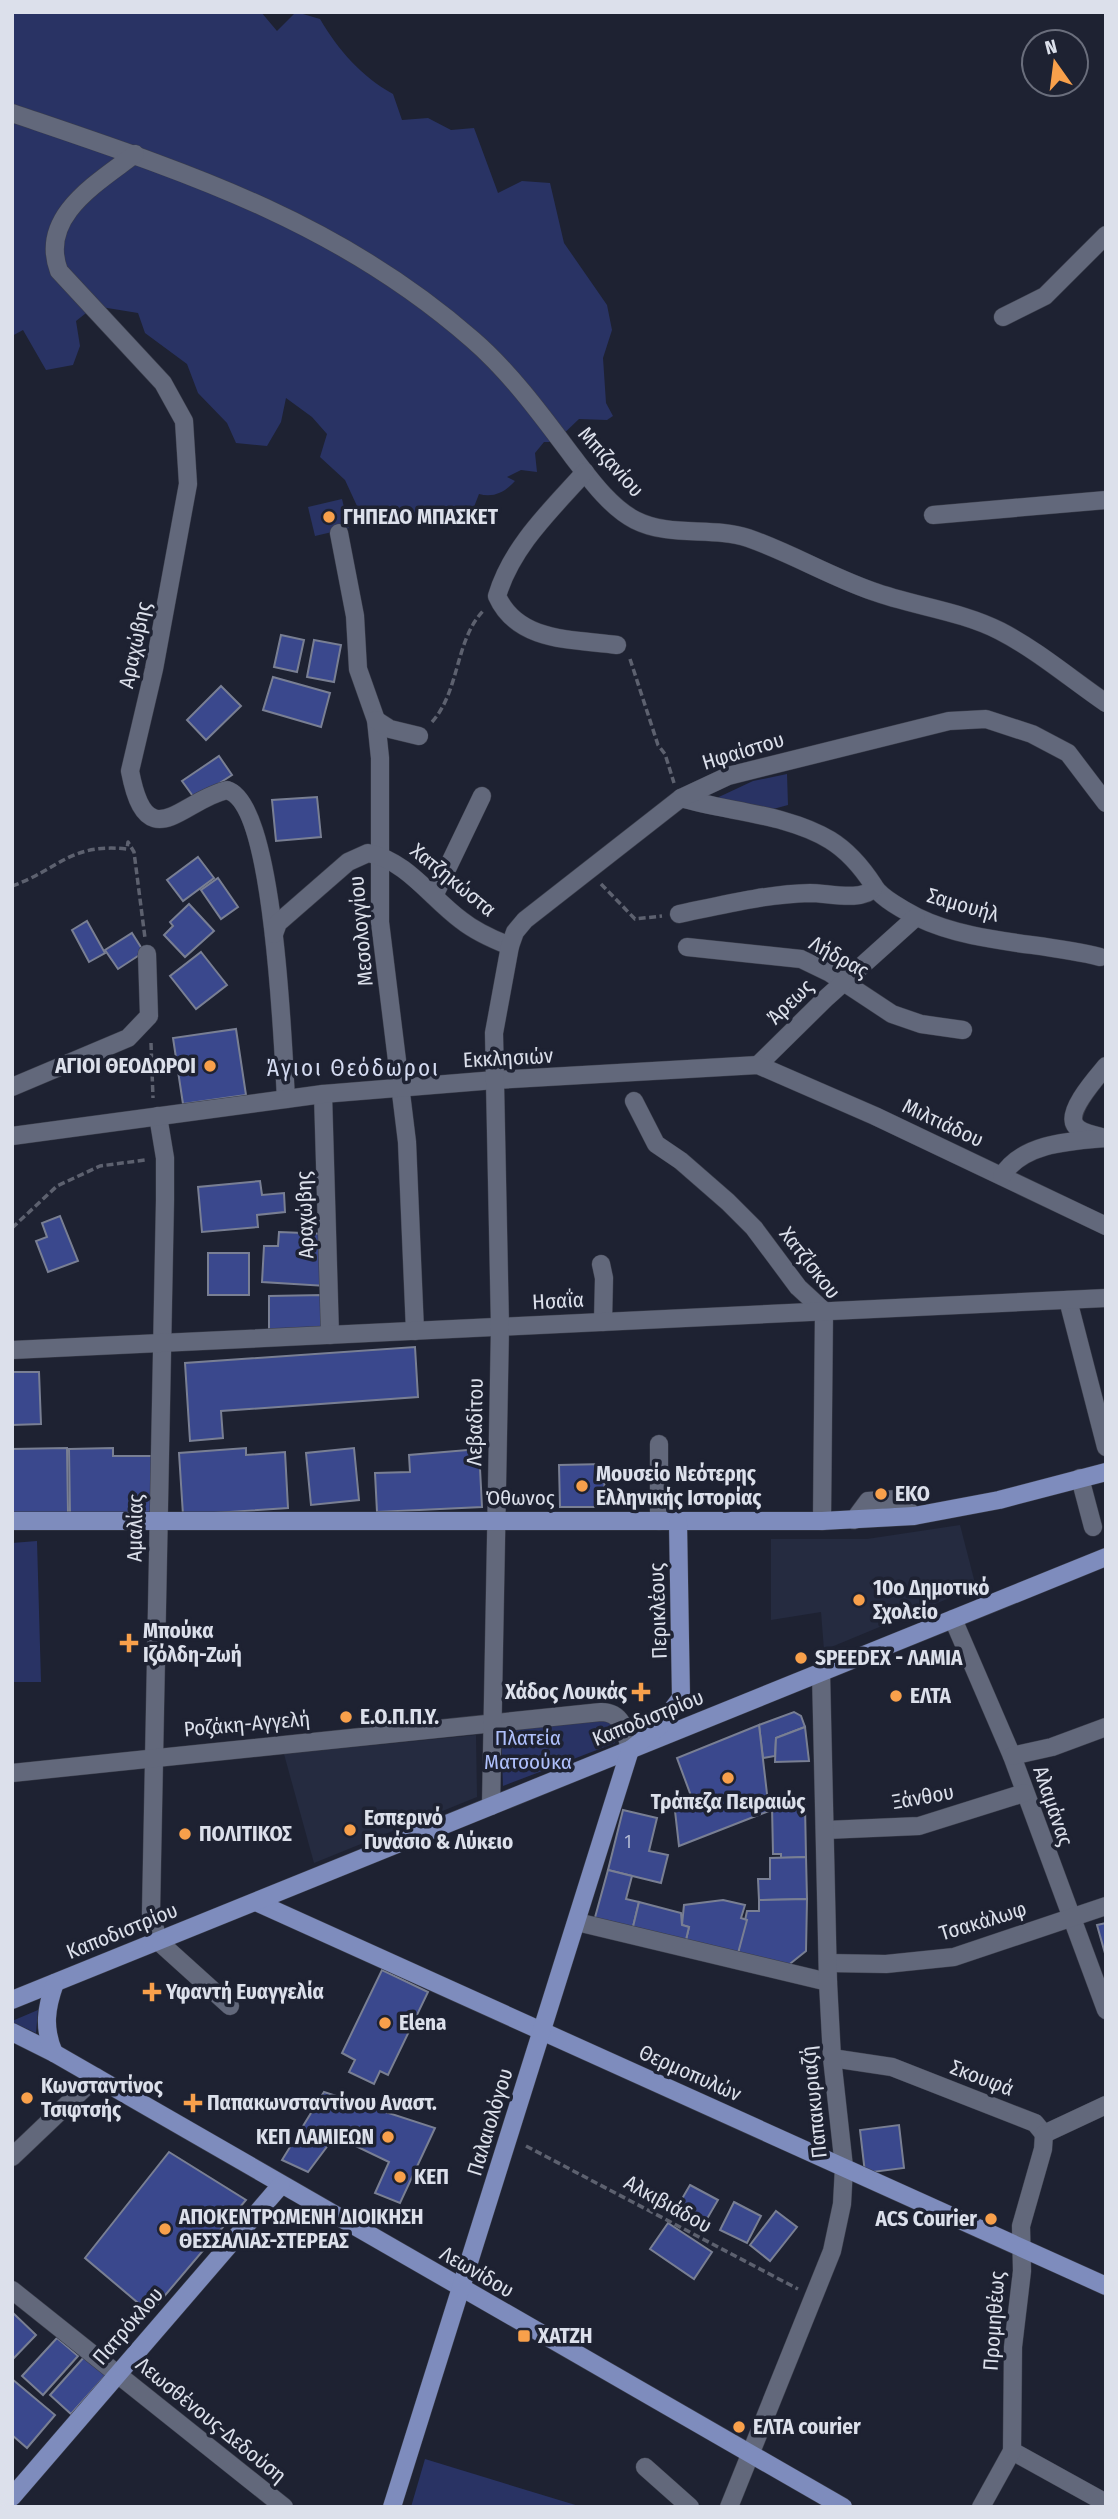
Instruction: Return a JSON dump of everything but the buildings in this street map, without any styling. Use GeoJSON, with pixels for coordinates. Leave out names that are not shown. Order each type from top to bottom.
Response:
{"type":"FeatureCollection","features":[{"type":"Feature","properties":{"kind":"main road","name":"Όθωνος"},"geometry":{"type":"LineString","coordinates":[[12,1521],[854,1520],[914,1516],[999,1500],[1106,1472]]}},
{"type":"Feature","properties":{"kind":"main road","name":"Περικλέους"},"geometry":{"type":"LineString","coordinates":[[678,1522],[681,1698]]}},
{"type":"Feature","properties":{"kind":"main road","name":"Καποδιστρίου"},"geometry":{"type":"LineString","coordinates":[[12,2000],[953,1619],[1104,1563]]}},
{"type":"Feature","properties":{"kind":"main road"},"geometry":{"type":"LineString","coordinates":[[631,1750],[659,1727],[681,1698],[702,1721]]}},
{"type":"Feature","properties":{"kind":"main road","name":"Παλαιολόγου"},"geometry":{"type":"LineString","coordinates":[[392,2507],[631,1750]]}},
{"type":"Feature","properties":{"kind":"main road","name":"Θερμοπυλών"},"geometry":{"type":"LineString","coordinates":[[256,1902],[1106,2286]]}},
{"type":"Feature","properties":{"kind":"main road"},"geometry":{"type":"LineString","coordinates":[[54,2053],[48,2034],[46,2011],[55,1983]]}},
{"type":"Feature","properties":{"kind":"main road","name":"Λεωνίδου"},"geometry":{"type":"LineString","coordinates":[[12,2032],[96,2077],[843,2507]]}},
{"type":"Feature","properties":{"kind":"main road","name":"Πατρόκλου"},"geometry":{"type":"LineString","coordinates":[[12,2497],[281,2185]]}},
{"type":"Feature","properties":{"kind":"street","name":"Μπιζανίου"},"geometry":{"type":"LineString","coordinates":[[12,113],[135,154],[224,188],[309,227],[421,299],[475,342],[521,391],[613,503],[639,522],[667,529],[744,537],[867,590],[986,625],[1009,637],[1106,703]]}},
{"type":"Feature","properties":{"kind":"street","name":"Αραχώβης"},"geometry":{"type":"LineString","coordinates":[[135,154],[78,200],[60,222],[54,240],[59,271],[163,383],[177,404],[186,431],[188,484],[181,536],[154,669],[135,744],[132,780],[140,805],[152,817],[163,820],[177,816],[219,792],[228,790],[239,795],[253,824],[269,896],[286,1099]]}},
{"type":"Feature","properties":{"kind":"street"},"geometry":{"type":"LineString","coordinates":[[1003,317],[1045,296],[1106,235]]}},
{"type":"Feature","properties":{"kind":"street"},"geometry":{"type":"LineString","coordinates":[[585,472],[544,516],[508,566],[499,600],[516,621],[535,633],[617,645]]}},
{"type":"Feature","properties":{"kind":"street"},"geometry":{"type":"LineString","coordinates":[[933,515],[1106,500]]}},
{"type":"Feature","properties":{"kind":"street","name":"Μεσολογγίου"},"geometry":{"type":"LineString","coordinates":[[339,533],[355,616],[358,669],[376,720],[381,774],[378,855],[380,922],[407,1142],[415,1331]]}},
{"type":"Feature","properties":{"kind":"street"},"geometry":{"type":"LineString","coordinates":[[376,720],[390,729],[419,736]]}},
{"type":"Feature","properties":{"kind":"street","name":"Ηφαίστου"},"geometry":{"type":"LineString","coordinates":[[495,1080],[496,1015],[515,932],[525,920],[587,869],[677,801],[728,776],[949,721],[998,721],[1056,745],[1068,753],[1106,803]]}},
{"type":"Feature","properties":{"kind":"street"},"geometry":{"type":"LineString","coordinates":[[434,896],[482,796]]}},
{"type":"Feature","properties":{"kind":"street","name":"Σαμουήλ"},"geometry":{"type":"LineString","coordinates":[[677,801],[778,821],[822,836],[843,849],[863,869],[874,888],[916,917],[943,927],[1100,957]]}},
{"type":"Feature","properties":{"kind":"street","name":"Χατζηκώστα"},"geometry":{"type":"LineString","coordinates":[[274,934],[278,923],[348,862],[368,853],[398,865],[478,932],[510,946]]}},
{"type":"Feature","properties":{"kind":"street"},"geometry":{"type":"LineString","coordinates":[[679,914],[735,902],[807,893],[859,896],[874,888]]}},
{"type":"Feature","properties":{"kind":"street","name":"Άρεως"},"geometry":{"type":"LineString","coordinates":[[758,1065],[916,917]]}},
{"type":"Feature","properties":{"kind":"street","name":"Λήδρας"},"geometry":{"type":"LineString","coordinates":[[687,947],[800,959],[892,1014],[921,1024],[962,1030]]}},
{"type":"Feature","properties":{"kind":"street"},"geometry":{"type":"LineString","coordinates":[[12,1087],[128,1038],[149,1016],[147,954]]}},
{"type":"Feature","properties":{"kind":"street","name":"Εκκλησιών"},"geometry":{"type":"LineString","coordinates":[[12,1136],[323,1094],[495,1080],[758,1065]]}},
{"type":"Feature","properties":{"kind":"street","name":"Μιλτιάδου"},"geometry":{"type":"LineString","coordinates":[[758,1065],[1106,1226]]}},
{"type":"Feature","properties":{"kind":"street"},"geometry":{"type":"LineString","coordinates":[[1104,1138],[1078,1128],[1073,1117],[1077,1106],[1106,1066]]}},
{"type":"Feature","properties":{"kind":"street","name":"Λεβαδίτου"},"geometry":{"type":"LineString","coordinates":[[491,1806],[500,1327],[495,1080]]}},
{"type":"Feature","properties":{"kind":"street","name":"Αραχώβης"},"geometry":{"type":"LineString","coordinates":[[323,1094],[331,1335]]}},
{"type":"Feature","properties":{"kind":"street","name":"Χατζίσκου"},"geometry":{"type":"LineString","coordinates":[[635,1101],[656,1144],[695,1173],[754,1228],[798,1287],[824,1311],[822,1521]]}},
{"type":"Feature","properties":{"kind":"street","name":"Αμαλίας"},"geometry":{"type":"LineString","coordinates":[[150,1116],[165,1158],[151,1913],[158,1941]]}},
{"type":"Feature","properties":{"kind":"street"},"geometry":{"type":"LineString","coordinates":[[1002,1176],[1012,1162],[1028,1153],[1104,1138]]}},
{"type":"Feature","properties":{"kind":"street"},"geometry":{"type":"LineString","coordinates":[[601,1264],[604,1278],[603,1322]]}},
{"type":"Feature","properties":{"kind":"street","name":"Ησαΐα"},"geometry":{"type":"LineString","coordinates":[[12,1350],[1106,1298]]}},
{"type":"Feature","properties":{"kind":"street"},"geometry":{"type":"LineString","coordinates":[[1068,1300],[1102,1418],[1106,1447]]}},
{"type":"Feature","properties":{"kind":"street"},"geometry":{"type":"LineString","coordinates":[[659,1444],[659,1521]]}},
{"type":"Feature","properties":{"kind":"street"},"geometry":{"type":"LineString","coordinates":[[1080,1478],[1093,1527]]}},
{"type":"Feature","properties":{"kind":"street","name":"Αλαμάνας"},"geometry":{"type":"LineString","coordinates":[[953,1619],[1012,1756],[1106,2010]]}},
{"type":"Feature","properties":{"kind":"street","name":"Παπακυριαζή"},"geometry":{"type":"LineString","coordinates":[[729,2507],[839,2226],[844,2167],[832,2059],[828,1982],[821,1672]]}},
{"type":"Feature","properties":{"kind":"street","name":"Ροζάκη-Αγγελή"},"geometry":{"type":"LineString","coordinates":[[12,1773],[153,1756],[607,1712],[621,1722],[631,1750]]}},
{"type":"Feature","properties":{"kind":"street"},"geometry":{"type":"LineString","coordinates":[[1012,1756],[1052,1747],[1106,1727]]}},
{"type":"Feature","properties":{"kind":"street","name":"Ξάνθου"},"geometry":{"type":"LineString","coordinates":[[826,1830],[919,1826],[1024,1793]]}},
{"type":"Feature","properties":{"kind":"street","name":"Τσακάλωφ"},"geometry":{"type":"LineString","coordinates":[[828,1963],[887,1964],[954,1957],[1106,1906]]}},
{"type":"Feature","properties":{"kind":"street"},"geometry":{"type":"LineString","coordinates":[[576,1922],[828,1982]]}},
{"type":"Feature","properties":{"kind":"street"},"geometry":{"type":"LineString","coordinates":[[158,1941],[230,2006]]}},
{"type":"Feature","properties":{"kind":"street","name":"Σκουφά"},"geometry":{"type":"LineString","coordinates":[[832,2059],[892,2067],[1035,2123],[1044,2134]]}},
{"type":"Feature","properties":{"kind":"street"},"geometry":{"type":"LineString","coordinates":[[12,2157],[96,2077]]}},
{"type":"Feature","properties":{"kind":"street"},"geometry":{"type":"LineString","coordinates":[[1044,2134],[1106,2105]]}},
{"type":"Feature","properties":{"kind":"street","name":"Προμηθέως"},"geometry":{"type":"LineString","coordinates":[[981,2507],[1012,2451],[1013,2347],[1022,2271],[1021,2226],[1043,2149],[1044,2134]]}},
{"type":"Feature","properties":{"kind":"street","name":"Λεωσθένους-Δεδούση"},"geometry":{"type":"LineString","coordinates":[[12,2290],[273,2503]]}},
{"type":"Feature","properties":{"kind":"street"},"geometry":{"type":"LineString","coordinates":[[1012,2451],[1106,2503]]}},
{"type":"Feature","properties":{"kind":"street"},"geometry":{"type":"LineString","coordinates":[[645,2467],[690,2507]]}},
{"type":"Feature","properties":{"kind":"path"},"geometry":{"type":"LineString","coordinates":[[419,736],[447,701],[477,617],[499,600]]}},
{"type":"Feature","properties":{"kind":"path"},"geometry":{"type":"LineString","coordinates":[[617,645],[630,659],[658,745],[666,754],[677,801]]}},
{"type":"Feature","properties":{"kind":"path"},"geometry":{"type":"LineString","coordinates":[[12,886],[71,854],[99,848],[127,849],[128,842],[134,852],[143,905],[147,954]]}},
{"type":"Feature","properties":{"kind":"path"},"geometry":{"type":"LineString","coordinates":[[587,869],[635,919]]}},
{"type":"Feature","properties":{"kind":"path"},"geometry":{"type":"LineString","coordinates":[[149,1016],[150,1116]]}},
{"type":"Feature","properties":{"kind":"path"},"geometry":{"type":"LineString","coordinates":[[12,1228],[57,1186],[83,1173],[100,1166],[165,1158]]}},
{"type":"Feature","properties":{"kind":"path","name":"Αλκιβιάδου"},"geometry":{"type":"LineString","coordinates":[[509,2136],[732,2257],[814,2295]]}},
{"type":"Feature","properties":{"kind":"shaded area","name":"10ο Δημοτικό Σχολείο"},"geometry":{"type":"Polygon","coordinates":[[[960,1525],[976,1587],[824,1650],[821,1612],[771,1620],[771,1539],[867,1539],[960,1525]]]}},
{"type":"Feature","properties":{"kind":"shaded area","name":"Εσπερινό Γυνάσιο & Λύκειο"},"geometry":{"type":"Polygon","coordinates":[[[476,1735],[477,1797],[314,1863],[284,1754],[476,1735]]]}},
{"type":"Feature","properties":{"kind":"green space"},"geometry":{"type":"Polygon","coordinates":[[[12,12],[261,12],[277,31],[296,12],[320,19],[352,62],[393,94],[402,120],[428,118],[451,130],[474,128],[498,193],[522,181],[550,183],[564,243],[607,305],[612,330],[603,358],[606,403],[613,416],[607,420],[579,419],[555,442],[544,442],[535,453],[537,472],[521,470],[507,477],[515,481],[503,491],[494,495],[479,494],[472,512],[447,514],[445,506],[423,515],[423,523],[397,518],[380,522],[375,515],[357,506],[345,480],[320,457],[327,434],[312,417],[286,398],[281,422],[267,446],[236,443],[227,423],[198,393],[187,364],[145,333],[138,313],[95,306],[76,321],[80,346],[73,365],[46,370],[23,330],[12,336],[12,12]]]}},
{"type":"Feature","properties":{"kind":"green space","name":"ΓΗΠΕΔΟ ΜΠΑΣΚΕΤ"},"geometry":{"type":"Polygon","coordinates":[[[342,499],[349,528],[315,536],[308,507],[342,499]]]}},
{"type":"Feature","properties":{"kind":"green space"},"geometry":{"type":"Polygon","coordinates":[[[787,774],[788,805],[766,811],[706,803],[753,781],[787,774]]]}},
{"type":"Feature","properties":{"kind":"green space"},"geometry":{"type":"Polygon","coordinates":[[[37,1541],[41,1682],[12,1682],[12,1543],[37,1541]]]}},
{"type":"Feature","properties":{"kind":"green space","name":"Πλατεία Ματσούκα"},"geometry":{"type":"Polygon","coordinates":[[[601,1716],[618,1729],[615,1743],[503,1786],[501,1730],[601,1716]]]}},
{"type":"Feature","properties":{"kind":"green space"},"geometry":{"type":"Polygon","coordinates":[[[38,2010],[36,2033],[12,2022],[12,2021],[38,2010]]]}},
{"type":"Feature","properties":{"kind":"green space"},"geometry":{"type":"Polygon","coordinates":[[[425,2459],[582,2507],[411,2507],[425,2459]]]}},
{"type":"Feature","properties":{"kind":"place","name":"ΓΗΠΕΔΟ ΜΠΑΣΚΕΤ"},"geometry":{"type":"Point","coordinates":[329,517]}},
{"type":"Feature","properties":{"kind":"place","name":"ΑΓΙΟΙ ΘΕΟΔΩΡΟΙ"},"geometry":{"type":"Point","coordinates":[210,1066]}},
{"type":"Feature","properties":{"kind":"place","name":"Μουσείο Νεότερης Ελληνικής Ιστορίας"},"geometry":{"type":"Point","coordinates":[582,1486]}},
{"type":"Feature","properties":{"kind":"place","name":"EKO"},"geometry":{"type":"Point","coordinates":[881,1494]}},
{"type":"Feature","properties":{"kind":"place","name":"10ο Δημοτικό Σχολείο"},"geometry":{"type":"Point","coordinates":[859,1600]}},
{"type":"Feature","properties":{"kind":"place","name":"Μπούκα Ιζόλδη-Ζωή"},"geometry":{"type":"Point","coordinates":[129,1643]}},
{"type":"Feature","properties":{"kind":"place","name":"SPEEDEX - ΛΑΜΙΑ"},"geometry":{"type":"Point","coordinates":[801,1658]}},
{"type":"Feature","properties":{"kind":"place","name":"Χάδος Λουκάς"},"geometry":{"type":"Point","coordinates":[641,1692]}},
{"type":"Feature","properties":{"kind":"place","name":"ΕΛΤΑ"},"geometry":{"type":"Point","coordinates":[896,1696]}},
{"type":"Feature","properties":{"kind":"place","name":"Ε.Ο.Π.Π.Υ."},"geometry":{"type":"Point","coordinates":[346,1717]}},
{"type":"Feature","properties":{"kind":"place","name":"Τράπεζα Πειραιώς"},"geometry":{"type":"Point","coordinates":[728,1778]}},
{"type":"Feature","properties":{"kind":"place","name":"Εσπερινό Γυνάσιο & Λύκειο"},"geometry":{"type":"Point","coordinates":[350,1830]}},
{"type":"Feature","properties":{"kind":"place","name":"ΠΟΛΙΤΙΚΟΣ"},"geometry":{"type":"Point","coordinates":[185,1834]}},
{"type":"Feature","properties":{"kind":"place","name":"Υφαντή Ευαγγελία"},"geometry":{"type":"Point","coordinates":[152,1992]}},
{"type":"Feature","properties":{"kind":"place","name":"Elena"},"geometry":{"type":"Point","coordinates":[385,2023]}},
{"type":"Feature","properties":{"kind":"place","name":"Κωνσταντίνος Τσιφτσής"},"geometry":{"type":"Point","coordinates":[27,2098]}},
{"type":"Feature","properties":{"kind":"place","name":"Παπακωνσταντίνου Αναστ."},"geometry":{"type":"Point","coordinates":[193,2103]}},
{"type":"Feature","properties":{"kind":"place","name":"ΚΕΠ ΛΑΜΙΕΩΝ"},"geometry":{"type":"Point","coordinates":[388,2137]}},
{"type":"Feature","properties":{"kind":"place","name":"ΚΕΠ"},"geometry":{"type":"Point","coordinates":[400,2177]}},
{"type":"Feature","properties":{"kind":"place","name":"ACS Courier"},"geometry":{"type":"Point","coordinates":[991,2219]}},
{"type":"Feature","properties":{"kind":"place","name":"ΑΠΟΚΕΝΤΡΩΜΕΝΗ ΔΙΟΙΚΗΣΗ ΘΕΣΣΑΛΙΑΣ-ΣΤΕΡΕΑΣ"},"geometry":{"type":"Point","coordinates":[165,2229]}},
{"type":"Feature","properties":{"kind":"place","name":"ΧΑΤΖΗ"},"geometry":{"type":"Point","coordinates":[524,2336]}},
{"type":"Feature","properties":{"kind":"place","name":"ΕΛΤΑ courier"},"geometry":{"type":"Point","coordinates":[739,2427]}},
{"type":"Feature","properties":{"kind":"district","name":"Άγιοι Θεόδωροι"},"geometry":{"type":"Point","coordinates":[353,1068]}}]}
